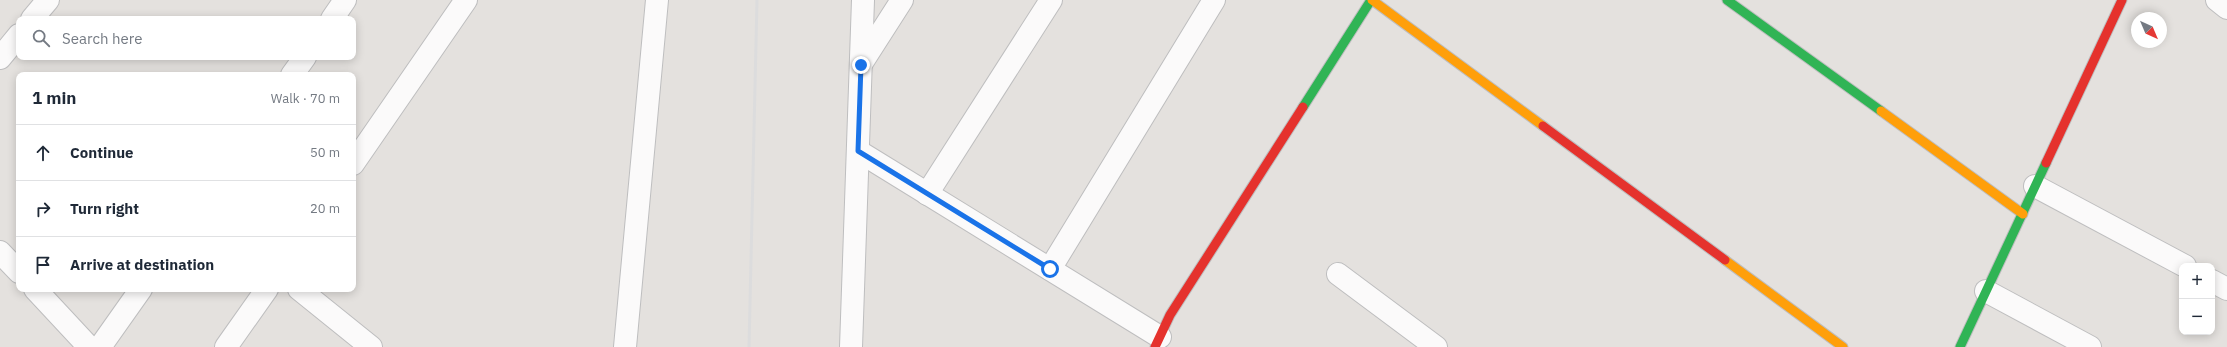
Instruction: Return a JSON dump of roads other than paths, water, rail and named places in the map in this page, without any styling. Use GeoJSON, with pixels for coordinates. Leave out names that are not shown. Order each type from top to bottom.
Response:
{"type":"FeatureCollection","features":[{"type":"Feature","properties":{"kind":"street"},"geometry":{"type":"LineString","coordinates":[[35,16],[48,0]]}},
{"type":"Feature","properties":{"kind":"street"},"geometry":{"type":"LineString","coordinates":[[334,16],[345,0]]}},
{"type":"Feature","properties":{"kind":"street"},"geometry":{"type":"LineString","coordinates":[[356,160],[466,0]]}},
{"type":"Feature","properties":{"kind":"street"},"geometry":{"type":"LineString","coordinates":[[625,347],[657,0]]}},
{"type":"Feature","properties":{"kind":"street"},"geometry":{"type":"LineString","coordinates":[[851,347],[863,0]]}},
{"type":"Feature","properties":{"kind":"street"},"geometry":{"type":"LineString","coordinates":[[861,65],[902,0]]}},
{"type":"Feature","properties":{"kind":"street"},"geometry":{"type":"LineString","coordinates":[[927,194],[1051,0]]}},
{"type":"Feature","properties":{"kind":"street"},"geometry":{"type":"LineString","coordinates":[[1050,269],[1214,0]]}},
{"type":"Feature","properties":{"kind":"street"},"geometry":{"type":"LineString","coordinates":[[858,151],[1050,269],[1158,342],[1170,315],[1371,0],[1843,347]]}},
{"type":"Feature","properties":{"kind":"street"},"geometry":{"type":"LineString","coordinates":[[1727,0],[2023,214]]}},
{"type":"Feature","properties":{"kind":"street"},"geometry":{"type":"LineString","coordinates":[[1960,347],[2122,0]]}},
{"type":"Feature","properties":{"kind":"street"},"geometry":{"type":"LineString","coordinates":[[2217,0],[2227,8]]}},
{"type":"Feature","properties":{"kind":"street"},"geometry":{"type":"LineString","coordinates":[[0,58],[16,39]]}},
{"type":"Feature","properties":{"kind":"street"},"geometry":{"type":"LineString","coordinates":[[294,72],[303,60]]}},
{"type":"Feature","properties":{"kind":"street"},"geometry":{"type":"LineString","coordinates":[[2035,186],[2179,263]]}},
{"type":"Feature","properties":{"kind":"street"},"geometry":{"type":"LineString","coordinates":[[0,252],[16,269]]}},
{"type":"Feature","properties":{"kind":"street"},"geometry":{"type":"LineString","coordinates":[[1338,274],[1436,347]]}},
{"type":"Feature","properties":{"kind":"street"},"geometry":{"type":"LineString","coordinates":[[2215,283],[2227,289]]}},
{"type":"Feature","properties":{"kind":"street"},"geometry":{"type":"LineString","coordinates":[[1986,291],[2090,347]]}},
{"type":"Feature","properties":{"kind":"street"},"geometry":{"type":"LineString","coordinates":[[38,292],[89,347]]}},
{"type":"Feature","properties":{"kind":"street"},"geometry":{"type":"LineString","coordinates":[[100,347],[139,292]]}},
{"type":"Feature","properties":{"kind":"street"},"geometry":{"type":"LineString","coordinates":[[226,347],[265,292]]}},
{"type":"Feature","properties":{"kind":"street"},"geometry":{"type":"LineString","coordinates":[[303,292],[371,347]]}},
{"type":"Feature","properties":{"kind":"railway"},"geometry":{"type":"LineString","coordinates":[[749,347],[757,0]]}}]}
